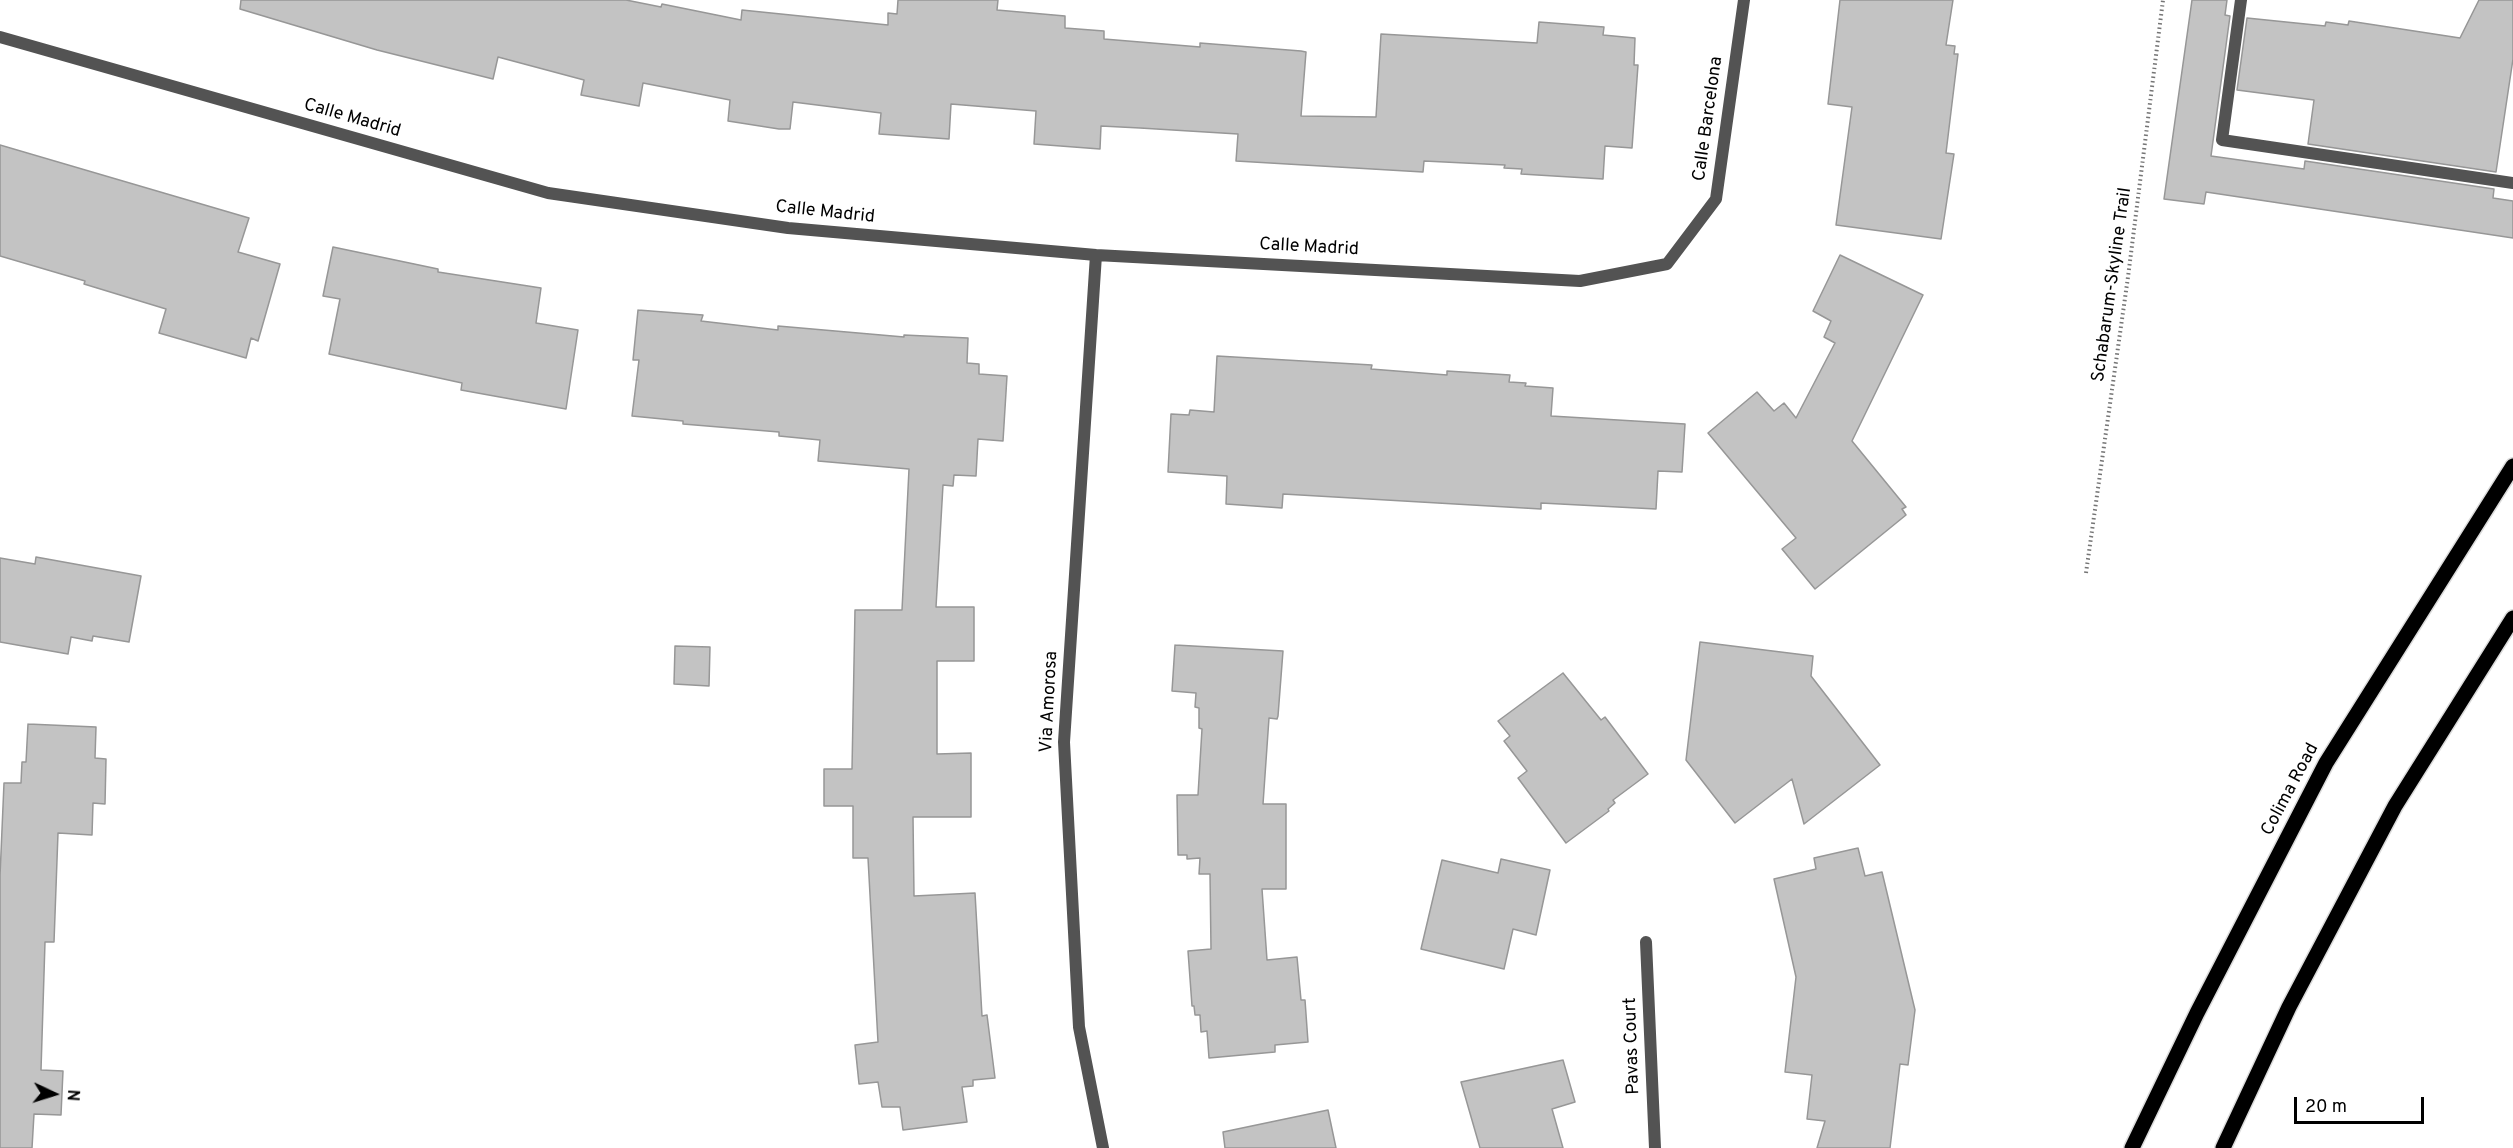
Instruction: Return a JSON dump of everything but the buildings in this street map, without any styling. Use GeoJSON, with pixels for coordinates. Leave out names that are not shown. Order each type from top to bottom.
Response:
{"type":"FeatureCollection","features":[{"type":"Feature","properties":{"kind":"main road","name":"Colima Road"},"geometry":{"type":"LineString","coordinates":[[2132,1148],[2197,1013],[2326,763],[2513,466]]}},
{"type":"Feature","properties":{"kind":"main road"},"geometry":{"type":"LineString","coordinates":[[2223,1148],[2289,1007],[2395,806],[2513,618]]}},
{"type":"Feature","properties":{"kind":"street","name":"Calle Barcelona"},"geometry":{"type":"LineString","coordinates":[[1667,264],[1716,199],[1744,0]]}},
{"type":"Feature","properties":{"kind":"street"},"geometry":{"type":"LineString","coordinates":[[2241,0],[2222,140],[2513,183]]}},
{"type":"Feature","properties":{"kind":"street","name":"Calle Madrid"},"geometry":{"type":"LineString","coordinates":[[0,37],[548,193],[788,228],[1096,255],[1580,281],[1667,264]]}},
{"type":"Feature","properties":{"kind":"street","name":"Via Amorosa"},"geometry":{"type":"LineString","coordinates":[[1096,255],[1064,742],[1079,1027],[1103,1148]]}},
{"type":"Feature","properties":{"kind":"street","name":"Pavas Court"},"geometry":{"type":"LineString","coordinates":[[1646,942],[1655,1148]]}},
{"type":"Feature","properties":{"kind":"path","name":"Schabarum-Skyline Trail"},"geometry":{"type":"LineString","coordinates":[[2086,573],[2128,277],[2163,0]]}}]}
